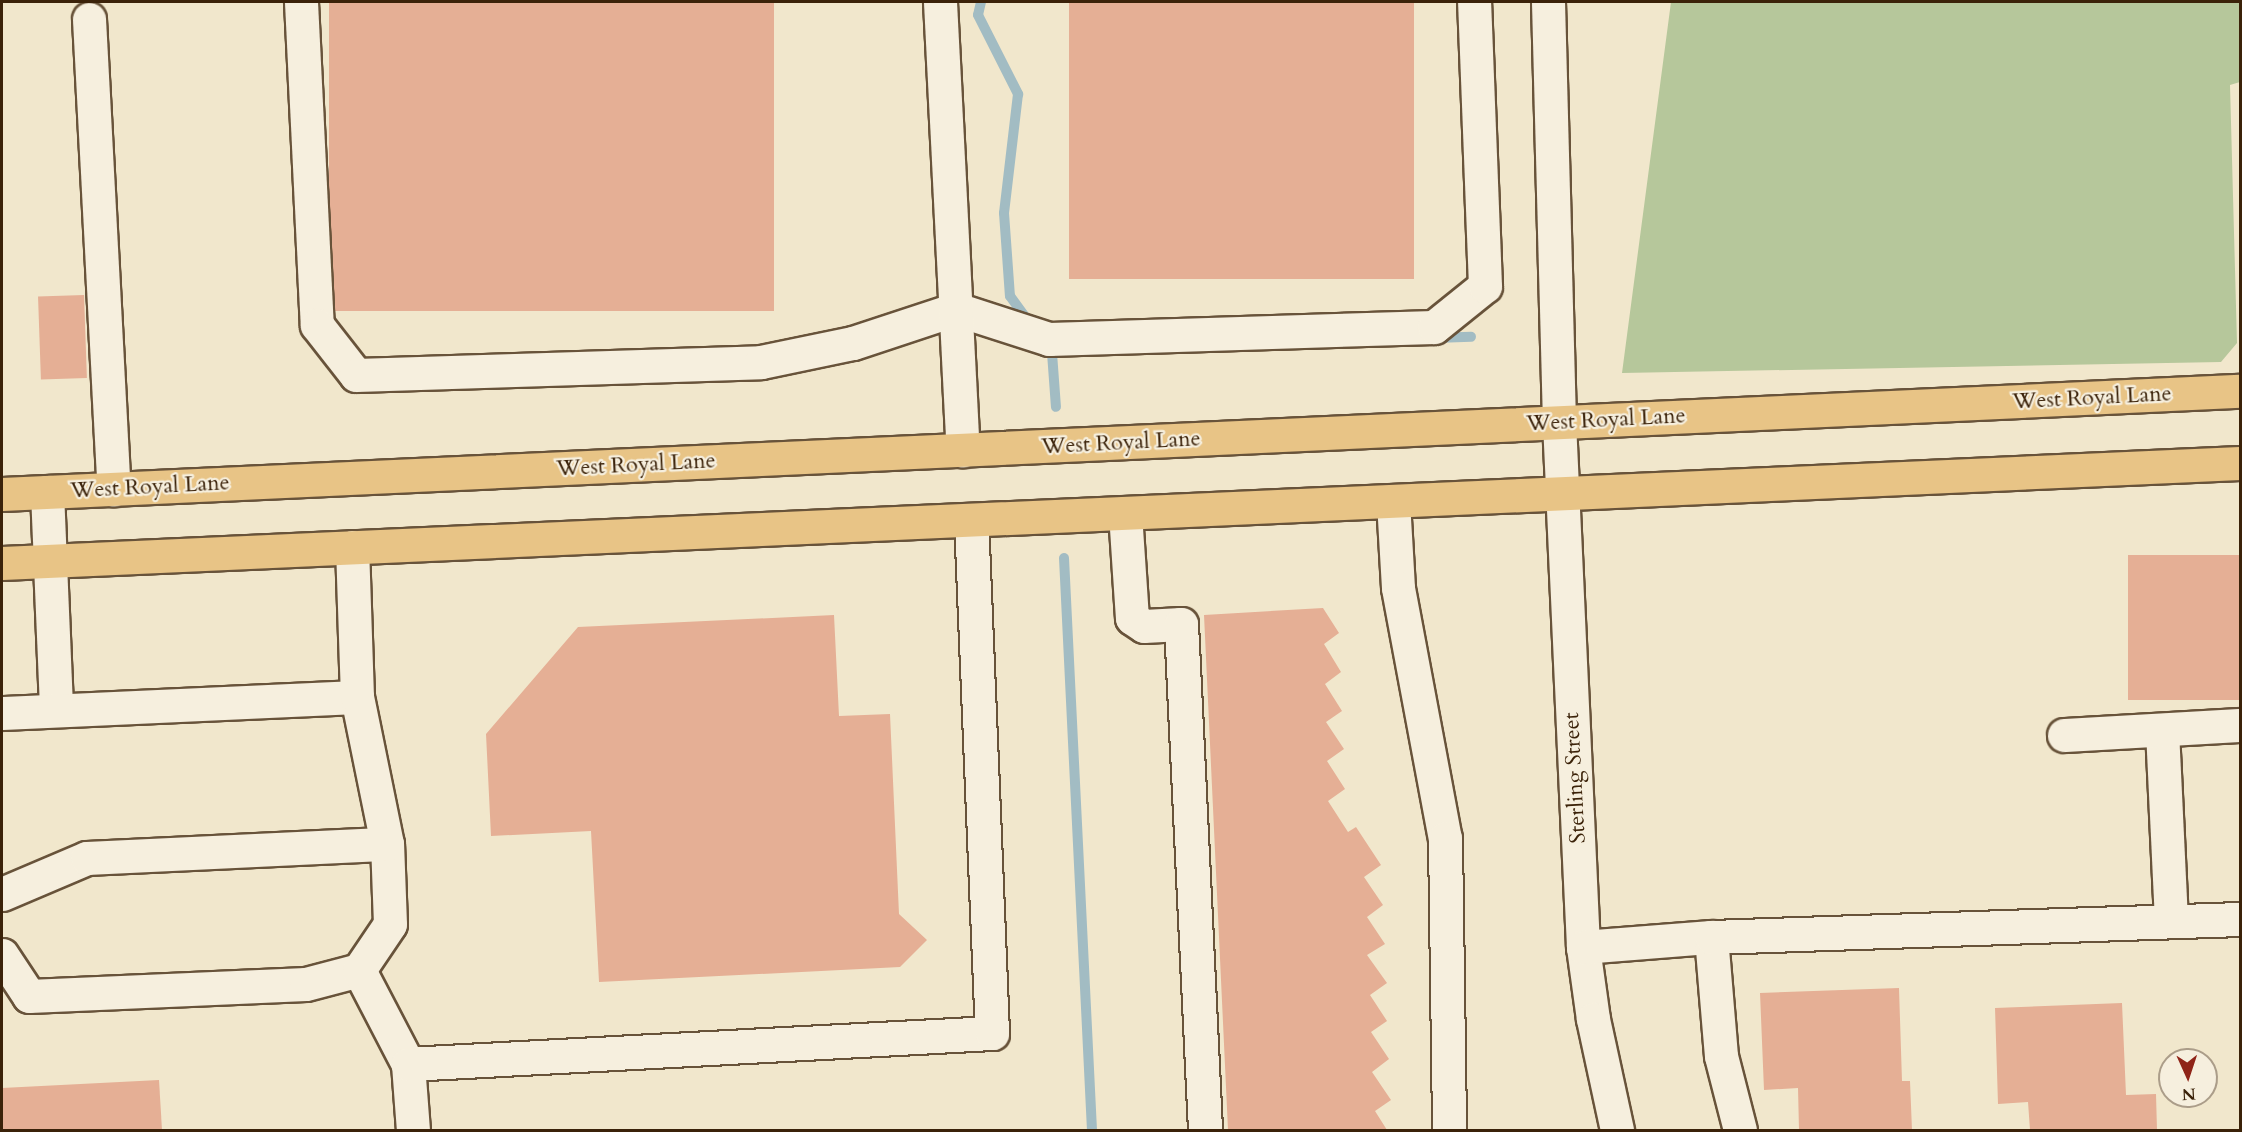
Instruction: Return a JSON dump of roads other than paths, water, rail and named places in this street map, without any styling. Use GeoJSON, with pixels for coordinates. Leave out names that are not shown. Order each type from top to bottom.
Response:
{"type":"FeatureCollection","features":[{"type":"Feature","properties":{"kind":"main road","name":"West Royal Lane"},"geometry":{"type":"LineString","coordinates":[[2,494],[2241,391]]}},
{"type":"Feature","properties":{"kind":"main road"},"geometry":{"type":"LineString","coordinates":[[2,563],[2241,464]]}},
{"type":"Feature","properties":{"kind":"street"},"geometry":{"type":"LineString","coordinates":[[301,2],[317,325],[356,375],[761,362],[853,343],[956,309],[1049,339],[1434,327],[1485,286],[1474,2]]}},
{"type":"Feature","properties":{"kind":"street"},"geometry":{"type":"LineString","coordinates":[[940,2],[963,450]]}},
{"type":"Feature","properties":{"kind":"street","name":"Sterling Street"},"geometry":{"type":"LineString","coordinates":[[1548,2],[1559,423],[1583,947],[1593,1019],[1617,1131]]}},
{"type":"Feature","properties":{"kind":"street"},"geometry":{"type":"LineString","coordinates":[[89,19],[114,489]]}},
{"type":"Feature","properties":{"kind":"street"},"geometry":{"type":"LineString","coordinates":[[47,492],[56,710]]}},
{"type":"Feature","properties":{"kind":"street"},"geometry":{"type":"LineString","coordinates":[[1393,501],[1398,588],[1445,838],[1449,1131]]}},
{"type":"Feature","properties":{"kind":"street"},"geometry":{"type":"LineString","coordinates":[[1125,513],[1132,618],[1144,626],[1181,624],[1205,1131]]}},
{"type":"Feature","properties":{"kind":"street"},"geometry":{"type":"LineString","coordinates":[[408,1064],[992,1033],[971,520]]}},
{"type":"Feature","properties":{"kind":"street"},"geometry":{"type":"LineString","coordinates":[[2,955],[29,996],[306,984],[358,970],[390,924],[387,844],[357,697],[352,547]]}},
{"type":"Feature","properties":{"kind":"street"},"geometry":{"type":"LineString","coordinates":[[2,713],[357,697]]}},
{"type":"Feature","properties":{"kind":"street"},"geometry":{"type":"LineString","coordinates":[[2064,735],[2241,725]]}},
{"type":"Feature","properties":{"kind":"street"},"geometry":{"type":"LineString","coordinates":[[2162,730],[2171,921]]}},
{"type":"Feature","properties":{"kind":"street"},"geometry":{"type":"LineString","coordinates":[[2,894],[87,858],[387,844]]}},
{"type":"Feature","properties":{"kind":"street"},"geometry":{"type":"LineString","coordinates":[[1583,947],[1711,937],[2241,919]]}},
{"type":"Feature","properties":{"kind":"street"},"geometry":{"type":"LineString","coordinates":[[1711,937],[1721,1056],[1740,1131]]}},
{"type":"Feature","properties":{"kind":"street"},"geometry":{"type":"LineString","coordinates":[[358,970],[408,1064],[413,1131]]}},
{"type":"Feature","properties":{"kind":"waterway"},"geometry":{"type":"LineString","coordinates":[[981,2],[978,15],[1018,94],[1004,213],[1010,296],[1030,324]]}},
{"type":"Feature","properties":{"kind":"waterway"},"geometry":{"type":"LineString","coordinates":[[1435,338],[1471,337]]}},
{"type":"Feature","properties":{"kind":"waterway"},"geometry":{"type":"LineString","coordinates":[[1045,344],[1052,353],[1056,407]]}},
{"type":"Feature","properties":{"kind":"waterway"},"geometry":{"type":"LineString","coordinates":[[1064,558],[1092,1130]]}}]}
